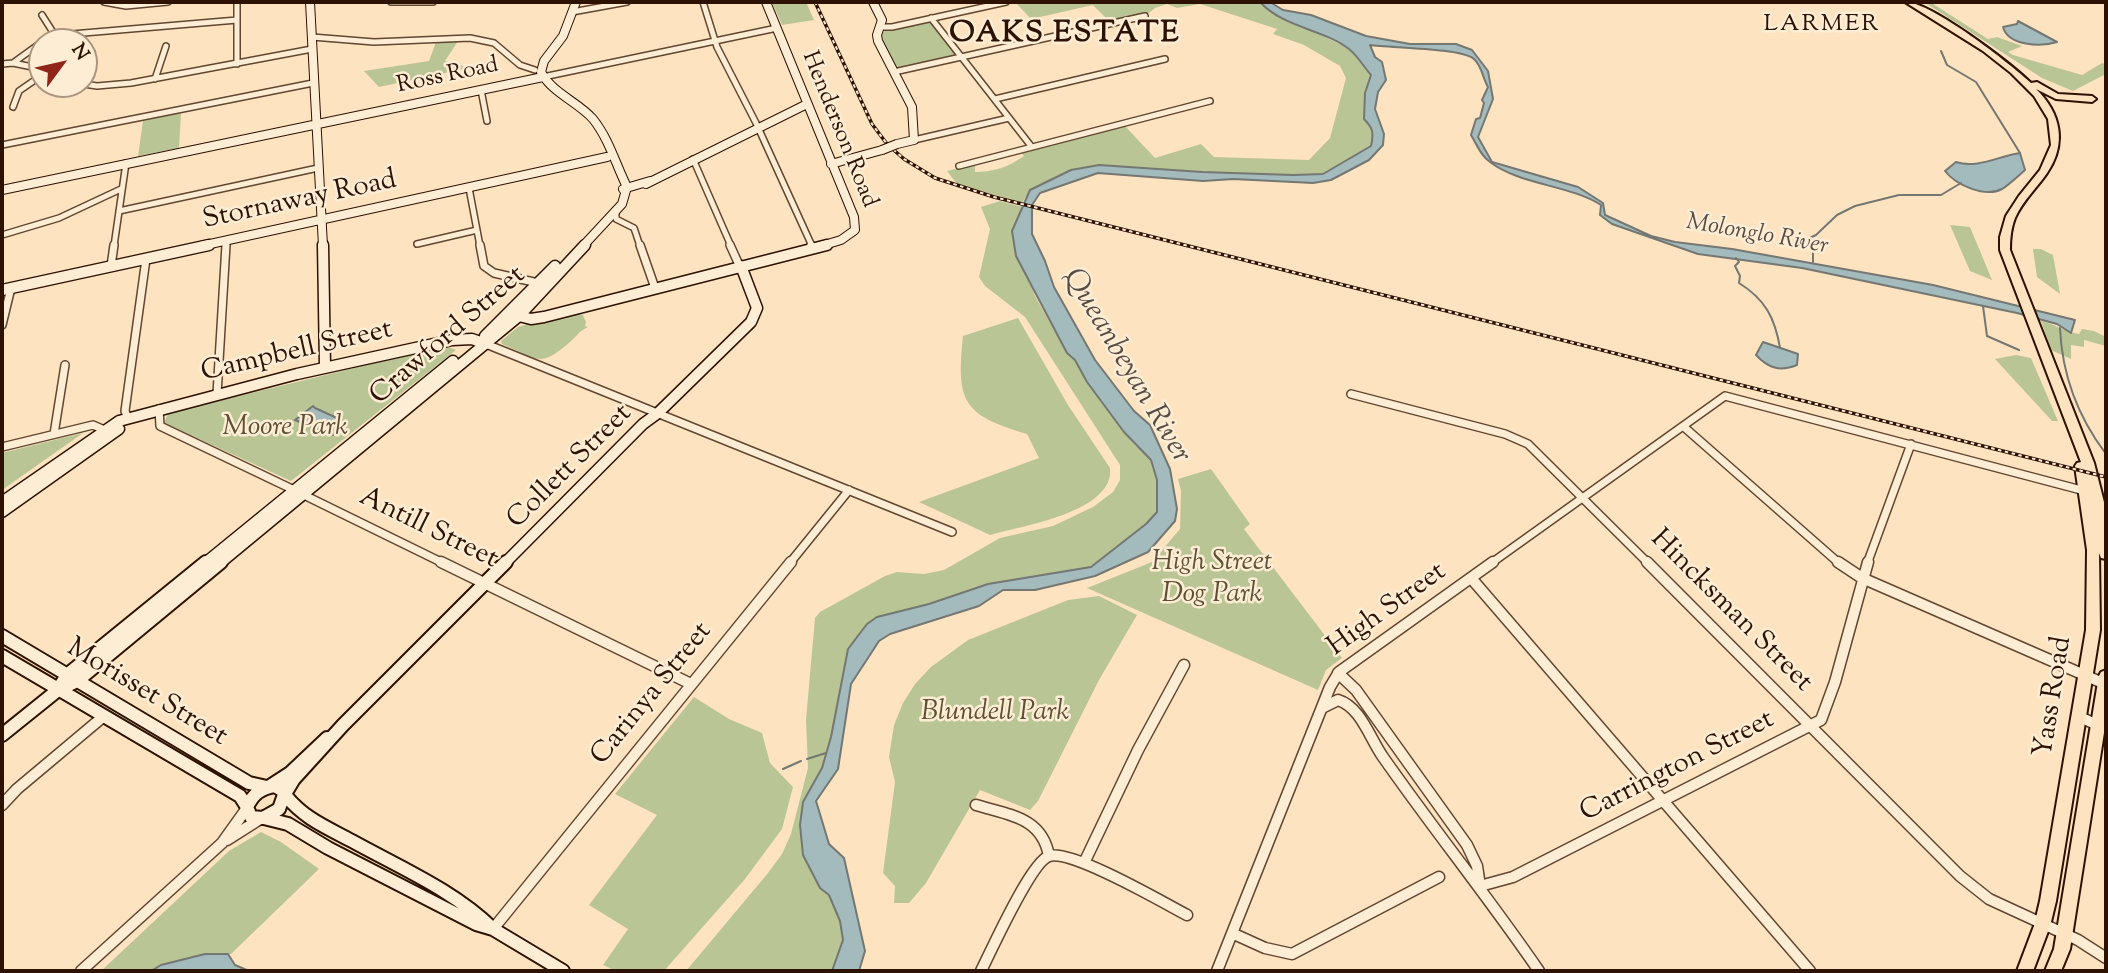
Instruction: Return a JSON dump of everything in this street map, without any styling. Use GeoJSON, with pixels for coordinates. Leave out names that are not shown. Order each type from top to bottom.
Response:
{"type":"FeatureCollection","features":[{"type":"Feature","properties":{"kind":"main road"},"geometry":{"type":"LineString","coordinates":[[1909,2],[2003,61],[2044,92],[2063,98],[2092,99]]}},
{"type":"Feature","properties":{"kind":"main road"},"geometry":{"type":"LineString","coordinates":[[2003,61],[2042,101],[2054,133]]}},
{"type":"Feature","properties":{"kind":"main road"},"geometry":{"type":"LineString","coordinates":[[2054,133],[2057,106],[2104,96]]}},
{"type":"Feature","properties":{"kind":"main road"},"geometry":{"type":"LineString","coordinates":[[2042,101],[2079,101]]}},
{"type":"Feature","properties":{"kind":"main road","name":"Yass Road"},"geometry":{"type":"LineString","coordinates":[[2054,133],[2056,143],[2050,163],[2017,202],[2005,229],[2006,250],[2088,463],[2106,554]]}},
{"type":"Feature","properties":{"kind":"main road","name":"Yass Road"},"geometry":{"type":"LineString","coordinates":[[2025,971],[2042,926],[2080,718],[2093,630],[2094,567],[2074,428]]}},
{"type":"Feature","properties":{"kind":"main road"},"geometry":{"type":"LineString","coordinates":[[2085,491],[2096,499]]}},
{"type":"Feature","properties":{"kind":"main road","name":"Yass Road"},"geometry":{"type":"LineString","coordinates":[[2053,971],[2064,934],[2103,727],[2106,680]]}},
{"type":"Feature","properties":{"kind":"street"},"geometry":{"type":"LineString","coordinates":[[104,2],[126,6],[168,2]]}},
{"type":"Feature","properties":{"kind":"street"},"geometry":{"type":"LineString","coordinates":[[115,2],[150,2]]}},
{"type":"Feature","properties":{"kind":"street"},"geometry":{"type":"LineString","coordinates":[[237,2],[237,64]]}},
{"type":"Feature","properties":{"kind":"street"},"geometry":{"type":"LineString","coordinates":[[310,2],[322,220],[325,367]]}},
{"type":"Feature","properties":{"kind":"street"},"geometry":{"type":"LineString","coordinates":[[391,2],[433,2]]}},
{"type":"Feature","properties":{"kind":"street"},"geometry":{"type":"LineString","coordinates":[[538,75],[543,62],[560,41],[576,2]]}},
{"type":"Feature","properties":{"kind":"street"},"geometry":{"type":"LineString","coordinates":[[572,12],[627,2]]}},
{"type":"Feature","properties":{"kind":"street"},"geometry":{"type":"LineString","coordinates":[[519,316],[536,318],[813,248],[715,41],[704,2]]}},
{"type":"Feature","properties":{"kind":"street","name":"Henderson Road"},"geometry":{"type":"LineString","coordinates":[[765,2],[856,226],[847,237],[813,248]]}},
{"type":"Feature","properties":{"kind":"street"},"geometry":{"type":"LineString","coordinates":[[873,2],[881,18],[877,38],[912,107],[914,140]]}},
{"type":"Feature","properties":{"kind":"street"},"geometry":{"type":"LineString","coordinates":[[880,27],[892,27],[1006,2]]}},
{"type":"Feature","properties":{"kind":"street"},"geometry":{"type":"LineString","coordinates":[[42,15],[50,28]]}},
{"type":"Feature","properties":{"kind":"street"},"geometry":{"type":"LineString","coordinates":[[894,72],[1144,16]]}},
{"type":"Feature","properties":{"kind":"street"},"geometry":{"type":"LineString","coordinates":[[931,18],[1031,146]]}},
{"type":"Feature","properties":{"kind":"street"},"geometry":{"type":"LineString","coordinates":[[98,33],[237,20]]}},
{"type":"Feature","properties":{"kind":"street","name":"Ross Road"},"geometry":{"type":"LineString","coordinates":[[2,189],[481,90],[538,75],[777,28]]}},
{"type":"Feature","properties":{"kind":"street"},"geometry":{"type":"LineString","coordinates":[[312,37],[374,42],[470,38],[498,45],[592,118],[606,155],[625,189],[650,181],[807,104]]}},
{"type":"Feature","properties":{"kind":"street"},"geometry":{"type":"LineString","coordinates":[[522,65],[538,61],[560,41]]}},
{"type":"Feature","properties":{"kind":"street"},"geometry":{"type":"LineString","coordinates":[[155,79],[166,46]]}},
{"type":"Feature","properties":{"kind":"street"},"geometry":{"type":"LineString","coordinates":[[98,85],[112,86],[155,79],[312,49]]}},
{"type":"Feature","properties":{"kind":"street"},"geometry":{"type":"LineString","coordinates":[[13,63],[28,51]]}},
{"type":"Feature","properties":{"kind":"street"},"geometry":{"type":"LineString","coordinates":[[995,99],[1165,59]]}},
{"type":"Feature","properties":{"kind":"street"},"geometry":{"type":"LineString","coordinates":[[538,61],[538,75]]}},
{"type":"Feature","properties":{"kind":"street"},"geometry":{"type":"LineString","coordinates":[[2,64],[28,66]]}},
{"type":"Feature","properties":{"kind":"street"},"geometry":{"type":"LineString","coordinates":[[2,145],[313,83]]}},
{"type":"Feature","properties":{"kind":"street"},"geometry":{"type":"LineString","coordinates":[[13,107],[19,91],[28,85]]}},
{"type":"Feature","properties":{"kind":"street"},"geometry":{"type":"LineString","coordinates":[[481,90],[487,121]]}},
{"type":"Feature","properties":{"kind":"street"},"geometry":{"type":"LineString","coordinates":[[959,166],[1210,101]]}},
{"type":"Feature","properties":{"kind":"street"},"geometry":{"type":"LineString","coordinates":[[831,164],[897,144],[1009,118]]}},
{"type":"Feature","properties":{"kind":"street","name":"Stornaway Road"},"geometry":{"type":"LineString","coordinates":[[6,289],[469,188],[606,155]]}},
{"type":"Feature","properties":{"kind":"street","name":"Collett Street"},"geometry":{"type":"LineString","coordinates":[[286,795],[295,779],[343,725],[640,436],[658,413],[755,317],[757,305],[693,159]]}},
{"type":"Feature","properties":{"kind":"street"},"geometry":{"type":"LineString","coordinates":[[111,266],[126,163]]}},
{"type":"Feature","properties":{"kind":"street"},"geometry":{"type":"LineString","coordinates":[[119,211],[318,169]]}},
{"type":"Feature","properties":{"kind":"street"},"geometry":{"type":"LineString","coordinates":[[469,188],[482,260],[488,270],[543,284]]}},
{"type":"Feature","properties":{"kind":"street"},"geometry":{"type":"LineString","coordinates":[[2,235],[59,218],[121,189]]}},
{"type":"Feature","properties":{"kind":"street","name":"Crawford Street"},"geometry":{"type":"LineString","coordinates":[[481,343],[616,211],[624,201],[625,189]]}},
{"type":"Feature","properties":{"kind":"street","name":"Crawford Street"},"geometry":{"type":"LineString","coordinates":[[2,736],[481,343],[519,316],[543,284],[613,207],[625,189]]}},
{"type":"Feature","properties":{"kind":"street"},"geometry":{"type":"LineString","coordinates":[[616,211],[615,218],[636,232],[655,288]]}},
{"type":"Feature","properties":{"kind":"street"},"geometry":{"type":"LineString","coordinates":[[594,231],[607,224],[624,223]]}},
{"type":"Feature","properties":{"kind":"street"},"geometry":{"type":"LineString","coordinates":[[417,244],[477,230]]}},
{"type":"Feature","properties":{"kind":"street"},"geometry":{"type":"LineString","coordinates":[[217,394],[226,242]]}},
{"type":"Feature","properties":{"kind":"street"},"geometry":{"type":"LineString","coordinates":[[2,502],[128,419],[125,411],[146,259]]}},
{"type":"Feature","properties":{"kind":"street"},"geometry":{"type":"LineString","coordinates":[[2,325],[6,289]]}},
{"type":"Feature","properties":{"kind":"street","name":"Campbell Street"},"geometry":{"type":"LineString","coordinates":[[128,419],[325,367],[460,339],[472,339],[481,343]]}},
{"type":"Feature","properties":{"kind":"street"},"geometry":{"type":"LineString","coordinates":[[481,343],[952,532]]}},
{"type":"Feature","properties":{"kind":"street"},"geometry":{"type":"LineString","coordinates":[[54,434],[65,365]]}},
{"type":"Feature","properties":{"kind":"street","name":"Hincksman Street"},"geometry":{"type":"LineString","coordinates":[[1351,394],[1505,434],[1528,444],[1960,876],[1989,899],[2064,934],[2106,958]]}},
{"type":"Feature","properties":{"kind":"street","name":"High Street"},"geometry":{"type":"LineString","coordinates":[[1217,971],[1234,934],[1320,710],[1338,673],[1725,396],[1911,444]]}},
{"type":"Feature","properties":{"kind":"street","name":"Antill Street"},"geometry":{"type":"LineString","coordinates":[[159,409],[160,426],[691,684]]}},
{"type":"Feature","properties":{"kind":"street"},"geometry":{"type":"LineString","coordinates":[[2,447],[93,425],[108,431]]}},
{"type":"Feature","properties":{"kind":"street"},"geometry":{"type":"LineString","coordinates":[[1684,427],[1840,564],[1862,578],[2086,675],[2106,680]]}},
{"type":"Feature","properties":{"kind":"street"},"geometry":{"type":"LineString","coordinates":[[2,512],[108,431]]}},
{"type":"Feature","properties":{"kind":"street"},"geometry":{"type":"LineString","coordinates":[[1911,444],[2085,491]]}},
{"type":"Feature","properties":{"kind":"street","name":"Carrington Street"},"geometry":{"type":"LineString","coordinates":[[1480,886],[1513,877],[1821,720],[1826,712],[1862,578],[1911,444]]}},
{"type":"Feature","properties":{"kind":"street","name":"Carinya Street"},"geometry":{"type":"LineString","coordinates":[[493,929],[849,490]]}},
{"type":"Feature","properties":{"kind":"street"},"geometry":{"type":"LineString","coordinates":[[1471,578],[1810,971]]}},
{"type":"Feature","properties":{"kind":"street","name":"Morisset Street"},"geometry":{"type":"LineString","coordinates":[[2,636],[248,783],[269,787]]}},
{"type":"Feature","properties":{"kind":"street","name":"Morisset Street"},"geometry":{"type":"LineString","coordinates":[[2,656],[240,796],[247,807]]}},
{"type":"Feature","properties":{"kind":"street"},"geometry":{"type":"LineString","coordinates":[[1084,863],[1138,750],[1184,665]]}},
{"type":"Feature","properties":{"kind":"street"},"geometry":{"type":"LineString","coordinates":[[1338,673],[1354,688],[1467,845],[1477,866],[1480,886]]}},
{"type":"Feature","properties":{"kind":"street"},"geometry":{"type":"LineString","coordinates":[[1320,710],[1334,700],[1348,703],[1359,716],[1374,746],[1452,856],[1480,886],[1539,971]]}},
{"type":"Feature","properties":{"kind":"street"},"geometry":{"type":"LineString","coordinates":[[2,805],[17,789],[104,716]]}},
{"type":"Feature","properties":{"kind":"street"},"geometry":{"type":"LineString","coordinates":[[2080,718],[2103,727]]}},
{"type":"Feature","properties":{"kind":"street","name":"Collett Street"},"geometry":{"type":"LineString","coordinates":[[269,787],[290,773],[343,725]]}},
{"type":"Feature","properties":{"kind":"street"},"geometry":{"type":"LineString","coordinates":[[1374,746],[1391,738]]}},
{"type":"Feature","properties":{"kind":"street"},"geometry":{"type":"LineString","coordinates":[[222,843],[253,796],[269,787],[281,788],[300,813],[389,860],[479,915],[493,929],[564,971]]}},
{"type":"Feature","properties":{"kind":"street"},"geometry":{"type":"LineString","coordinates":[[81,971],[222,843],[280,808],[286,795]]}},
{"type":"Feature","properties":{"kind":"street"},"geometry":{"type":"LineString","coordinates":[[976,805],[1027,823],[1039,831],[1045,838],[1049,856]]}},
{"type":"Feature","properties":{"kind":"street"},"geometry":{"type":"LineString","coordinates":[[247,807],[250,817],[284,822],[479,926],[493,929]]}},
{"type":"Feature","properties":{"kind":"street"},"geometry":{"type":"LineString","coordinates":[[981,971],[1030,878],[1039,863],[1049,856],[1062,856],[1084,863],[1186,915]]}},
{"type":"Feature","properties":{"kind":"street"},"geometry":{"type":"LineString","coordinates":[[359,863],[375,864],[389,860]]}},
{"type":"Feature","properties":{"kind":"street"},"geometry":{"type":"LineString","coordinates":[[414,875],[418,888],[425,897]]}},
{"type":"Feature","properties":{"kind":"street"},"geometry":{"type":"LineString","coordinates":[[1234,934],[1265,948],[1292,954],[1439,877]]}},
{"type":"Feature","properties":{"kind":"green space"},"geometry":{"type":"Polygon","coordinates":[[[772,2],[806,2],[814,20],[782,25],[772,2]]]}},
{"type":"Feature","properties":{"kind":"green space"},"geometry":{"type":"Polygon","coordinates":[[[1015,2],[1260,2],[1268,10],[1350,49],[1371,75],[1365,93],[1364,118],[1372,131],[1371,146],[1323,174],[1202,172],[1099,165],[1045,182],[1030,190],[1022,203],[957,184],[947,171],[975,164],[975,172],[995,170],[1024,156],[1019,150],[1124,125],[1155,158],[1201,144],[1214,157],[1309,160],[1330,138],[1346,78],[1340,66],[1304,45],[1273,34],[1277,29],[1200,4],[1177,8],[1167,4],[1149,13],[1108,20],[1093,5],[1031,19],[1015,2]]]}},
{"type":"Feature","properties":{"kind":"green space"},"geometry":{"type":"Polygon","coordinates":[[[1924,2],[1930,2],[1988,39],[1997,37],[2022,46],[2008,52],[2013,55],[2082,75],[2102,63],[2106,64],[2106,74],[2073,91],[2042,78],[1924,2]]]}},
{"type":"Feature","properties":{"kind":"green space"},"geometry":{"type":"Polygon","coordinates":[[[930,21],[957,56],[900,69],[895,67],[881,40],[881,32],[930,21]]]}},
{"type":"Feature","properties":{"kind":"green space"},"geometry":{"type":"Polygon","coordinates":[[[458,41],[445,61],[463,66],[464,69],[379,87],[364,71],[429,61],[436,42],[458,41]]]}},
{"type":"Feature","properties":{"kind":"green space"},"geometry":{"type":"Polygon","coordinates":[[[181,113],[179,148],[138,156],[143,121],[181,113]]]}},
{"type":"Feature","properties":{"kind":"green space"},"geometry":{"type":"Polygon","coordinates":[[[1000,201],[1022,207],[1012,231],[1035,296],[1067,353],[1075,360],[1087,382],[1124,432],[1151,460],[1157,480],[1157,512],[1146,524],[1091,567],[988,584],[929,604],[898,611],[848,649],[831,737],[822,768],[803,802],[800,824],[803,855],[820,888],[829,895],[840,921],[843,940],[835,968],[832,971],[686,971],[768,873],[782,854],[791,834],[808,768],[806,720],[815,618],[820,612],[885,576],[897,572],[924,574],[944,570],[1000,538],[1053,526],[1093,507],[1113,492],[1120,480],[1120,465],[1025,317],[985,286],[979,277],[990,229],[981,207],[1000,201]]]}},
{"type":"Feature","properties":{"kind":"green space"},"geometry":{"type":"Polygon","coordinates":[[[1950,225],[1970,227],[1992,280],[1970,271],[1950,225]]]}},
{"type":"Feature","properties":{"kind":"green space"},"geometry":{"type":"Polygon","coordinates":[[[2033,249],[2041,249],[2053,255],[2060,294],[2037,277],[2033,249]]]}},
{"type":"Feature","properties":{"kind":"green space"},"geometry":{"type":"Polygon","coordinates":[[[577,313],[583,315],[585,326],[588,327],[551,356],[538,359],[502,344],[501,341],[518,327],[525,325],[526,321],[577,313]]]}},
{"type":"Feature","properties":{"kind":"green space"},"geometry":{"type":"Polygon","coordinates":[[[1018,318],[1068,405],[1110,468],[1108,483],[1098,496],[1082,506],[1064,515],[990,535],[919,502],[1039,458],[1027,434],[989,420],[977,412],[968,403],[963,391],[963,336],[1018,318]]]}},
{"type":"Feature","properties":{"kind":"green space"},"geometry":{"type":"Polygon","coordinates":[[[2041,321],[2079,334],[2082,329],[2094,331],[2106,337],[2106,346],[2084,340],[2084,347],[2071,345],[2071,359],[2051,350],[2041,321]]]}},
{"type":"Feature","properties":{"kind":"green space","name":"Moore Park"},"geometry":{"type":"Polygon","coordinates":[[[446,346],[456,350],[291,481],[164,423],[168,413],[446,346]]]}},
{"type":"Feature","properties":{"kind":"green space"},"geometry":{"type":"Polygon","coordinates":[[[2016,355],[2031,358],[2058,421],[2052,421],[1995,359],[2016,355]]]}},
{"type":"Feature","properties":{"kind":"green space"},"geometry":{"type":"Polygon","coordinates":[[[83,433],[2,490],[2,453],[83,433]]]}},
{"type":"Feature","properties":{"kind":"green space","name":"High Street Dog Park"},"geometry":{"type":"Polygon","coordinates":[[[1211,469],[1250,524],[1244,529],[1342,658],[1326,670],[1318,690],[1087,588],[1152,562],[1180,529],[1181,491],[1178,479],[1211,469]]]}},
{"type":"Feature","properties":{"kind":"green space","name":"Blundell Park"},"geometry":{"type":"Polygon","coordinates":[[[1099,596],[1137,615],[1099,680],[1038,801],[1030,810],[980,790],[926,883],[909,903],[894,903],[895,886],[883,873],[895,782],[889,757],[894,725],[915,684],[931,667],[968,640],[1068,600],[1099,596]]]}},
{"type":"Feature","properties":{"kind":"green space"},"geometry":{"type":"Polygon","coordinates":[[[694,697],[729,719],[762,733],[770,763],[793,787],[782,829],[745,879],[664,971],[616,971],[603,965],[628,929],[589,905],[657,815],[615,794],[694,697]]]}},
{"type":"Feature","properties":{"kind":"green space"},"geometry":{"type":"Polygon","coordinates":[[[261,832],[281,842],[319,869],[231,954],[205,954],[161,965],[151,971],[101,971],[229,851],[261,832]]]}},
{"type":"Feature","properties":{"kind":"water","name":"Queanbeyan River"},"geometry":{"type":"Polygon","coordinates":[[[1260,2],[1270,2],[1283,10],[1311,15],[1366,36],[1410,44],[1456,44],[1472,50],[1488,71],[1493,99],[1478,137],[1492,162],[1578,187],[1603,203],[1605,215],[1651,236],[1933,285],[2075,320],[2071,333],[2057,324],[2017,313],[1802,268],[1698,254],[1612,224],[1600,215],[1601,205],[1589,198],[1516,176],[1487,160],[1471,135],[1476,119],[1480,118],[1484,103],[1482,100],[1488,87],[1481,69],[1474,59],[1467,55],[1441,51],[1370,45],[1375,57],[1382,62],[1386,80],[1378,92],[1375,109],[1384,134],[1383,145],[1369,160],[1331,180],[1313,183],[1233,179],[1203,181],[1098,173],[1040,193],[1032,205],[1032,234],[1054,287],[1095,360],[1134,411],[1150,425],[1170,469],[1177,509],[1175,521],[1148,552],[1095,576],[1035,590],[1003,590],[979,606],[890,634],[879,641],[851,684],[838,769],[816,801],[829,844],[844,858],[865,951],[859,971],[832,971],[843,940],[840,921],[829,895],[820,888],[803,855],[800,825],[803,802],[822,768],[831,737],[848,649],[867,624],[877,617],[929,604],[988,584],[1091,567],[1146,524],[1157,512],[1157,480],[1151,460],[1124,432],[1087,382],[1075,360],[1067,353],[1016,256],[1012,231],[1030,190],[1071,170],[1099,165],[1202,172],[1323,174],[1371,146],[1372,131],[1364,119],[1365,93],[1371,75],[1358,58],[1339,42],[1280,18],[1260,2]]]}},
{"type":"Feature","properties":{"kind":"water"},"geometry":{"type":"Polygon","coordinates":[[[2018,21],[2057,42],[2026,44],[2011,38],[2003,27],[2017,24],[2018,21]]]}},
{"type":"Feature","properties":{"kind":"water"},"geometry":{"type":"Polygon","coordinates":[[[2020,153],[2025,170],[2005,187],[1995,191],[1971,189],[1945,171],[1956,162],[1980,163],[2020,153]]]}},
{"type":"Feature","properties":{"kind":"water"},"geometry":{"type":"Polygon","coordinates":[[[1763,342],[1798,354],[1797,365],[1775,368],[1765,363],[1756,355],[1763,342]]]}},
{"type":"Feature","properties":{"kind":"water"},"geometry":{"type":"Polygon","coordinates":[[[313,406],[348,423],[333,435],[295,420],[313,406]]]}},
{"type":"Feature","properties":{"kind":"water"},"geometry":{"type":"Polygon","coordinates":[[[205,954],[228,954],[235,965],[249,971],[151,971],[161,965],[205,954]]]}},
{"type":"Feature","properties":{"kind":"waterway"},"geometry":{"type":"LineString","coordinates":[[1941,51],[1947,65],[1976,82],[2020,153]]}},
{"type":"Feature","properties":{"kind":"waterway","name":"Molonglo River"},"geometry":{"type":"LineString","coordinates":[[1813,262],[1813,248],[1803,244],[1803,241],[1816,235],[1837,215],[1855,206],[1899,195],[1941,195],[1961,183]]}},
{"type":"Feature","properties":{"kind":"waterway","name":"Molonglo River"},"geometry":{"type":"LineString","coordinates":[[1736,258],[1739,262],[1735,266],[1740,276],[1739,283],[1756,296],[1767,310],[1772,318],[1780,348]]}},
{"type":"Feature","properties":{"kind":"waterway"},"geometry":{"type":"LineString","coordinates":[[1983,306],[1987,336],[2019,350]]}},
{"type":"Feature","properties":{"kind":"waterway"},"geometry":{"type":"LineString","coordinates":[[2060,328],[2064,362],[2073,395],[2087,425],[2106,454]]}},
{"type":"Feature","properties":{"kind":"waterway"},"geometry":{"type":"LineString","coordinates":[[807,759],[826,753]]}},
{"type":"Feature","properties":{"kind":"waterway"},"geometry":{"type":"LineString","coordinates":[[783,769],[801,761]]}},
{"type":"Feature","properties":{"kind":"railway"},"geometry":{"type":"LineString","coordinates":[[815,2],[872,124],[887,144],[904,159],[935,178],[994,197],[2106,477]]}},
{"type":"Feature","properties":{"kind":"district","name":"LARMER"},"geometry":{"type":"Point","coordinates":[1822,26]}},
{"type":"Feature","properties":{"kind":"district","name":"OAKS ESTATE"},"geometry":{"type":"Point","coordinates":[1065,36]}}]}
